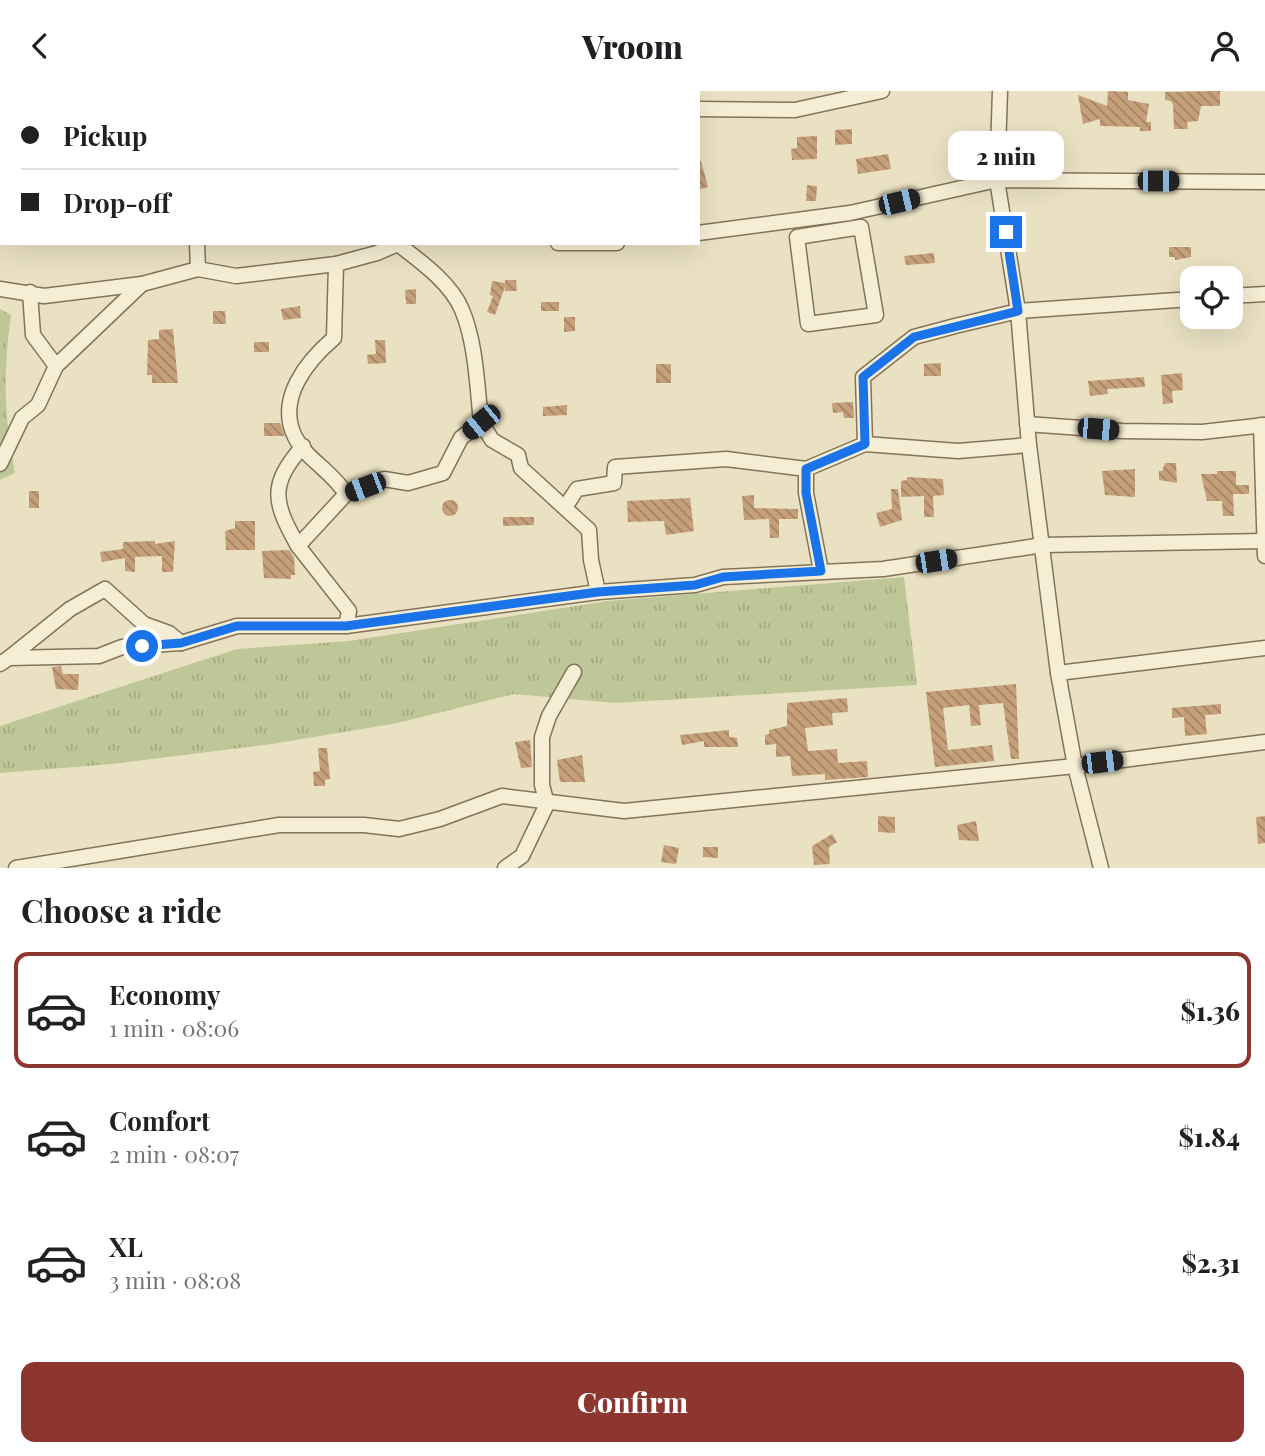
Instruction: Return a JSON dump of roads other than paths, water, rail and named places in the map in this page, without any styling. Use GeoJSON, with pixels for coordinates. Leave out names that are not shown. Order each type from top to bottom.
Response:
{"type":"FeatureCollection","features":[{"type":"Feature","properties":{"kind":"street"},"geometry":{"type":"LineString","coordinates":[[700,110],[795,110],[882,91]]}},
{"type":"Feature","properties":{"kind":"street"},"geometry":{"type":"LineString","coordinates":[[1000,91],[997,180],[1018,311],[1029,445],[1058,673],[1075,766],[1101,868]]}},
{"type":"Feature","properties":{"kind":"street"},"geometry":{"type":"LineString","coordinates":[[700,233],[849,213],[997,180],[1265,182]]}},
{"type":"Feature","properties":{"kind":"street"},"geometry":{"type":"LineString","coordinates":[[861,227],[876,315],[808,324],[796,237],[861,227]]}},
{"type":"Feature","properties":{"kind":"street"},"geometry":{"type":"LineString","coordinates":[[197,245],[198,269]]}},
{"type":"Feature","properties":{"kind":"street"},"geometry":{"type":"LineString","coordinates":[[0,289],[44,296],[142,284],[198,269],[236,276],[336,264],[396,245]]}},
{"type":"Feature","properties":{"kind":"street"},"geometry":{"type":"LineString","coordinates":[[400,245],[429,268],[461,307],[477,380],[481,422],[492,440],[517,455],[522,468],[589,530],[590,561],[598,592]]}},
{"type":"Feature","properties":{"kind":"street"},"geometry":{"type":"LineString","coordinates":[[336,264],[334,338],[310,358],[293,388],[289,415],[295,438],[329,471],[346,494]]}},
{"type":"Feature","properties":{"kind":"street"},"geometry":{"type":"LineString","coordinates":[[0,464],[22,418],[38,405],[56,366],[142,284]]}},
{"type":"Feature","properties":{"kind":"street"},"geometry":{"type":"LineString","coordinates":[[30,292],[33,335],[56,366]]}},
{"type":"Feature","properties":{"kind":"street"},"geometry":{"type":"LineString","coordinates":[[1243,295],[1265,294]]}},
{"type":"Feature","properties":{"kind":"street"},"geometry":{"type":"LineString","coordinates":[[865,444],[863,377],[914,337],[1018,311],[1180,300]]}},
{"type":"Feature","properties":{"kind":"street"},"geometry":{"type":"LineString","coordinates":[[298,546],[346,494],[384,479],[408,483],[443,473],[461,438],[481,422]]}},
{"type":"Feature","properties":{"kind":"street"},"geometry":{"type":"LineString","coordinates":[[1027,423],[1122,431],[1202,432],[1263,425],[1265,556]]}},
{"type":"Feature","properties":{"kind":"street"},"geometry":{"type":"LineString","coordinates":[[566,506],[577,489],[614,483],[615,467],[726,459],[806,469],[865,444],[958,451],[1029,445]]}},
{"type":"Feature","properties":{"kind":"street"},"geometry":{"type":"LineString","coordinates":[[303,446],[280,479],[279,512],[298,546],[348,611],[346,626]]}},
{"type":"Feature","properties":{"kind":"street"},"geometry":{"type":"LineString","coordinates":[[806,469],[806,493],[821,571]]}},
{"type":"Feature","properties":{"kind":"street"},"geometry":{"type":"LineString","coordinates":[[5,661],[99,656],[122,647],[181,643],[237,626],[346,626],[598,592],[695,585],[723,577],[883,569],[1043,545],[1264,541]]}},
{"type":"Feature","properties":{"kind":"street"},"geometry":{"type":"LineString","coordinates":[[5,661],[70,609],[105,589],[144,624],[169,633],[181,643]]}},
{"type":"Feature","properties":{"kind":"street"},"geometry":{"type":"LineString","coordinates":[[1058,673],[1265,648]]}},
{"type":"Feature","properties":{"kind":"street"},"geometry":{"type":"LineString","coordinates":[[505,868],[522,856],[547,804],[542,785],[542,737],[549,716],[574,672]]}},
{"type":"Feature","properties":{"kind":"street"},"geometry":{"type":"LineString","coordinates":[[16,868],[279,825],[364,825],[399,829],[440,819],[502,796],[547,804],[636,810],[1075,766],[1265,742]]}}]}
